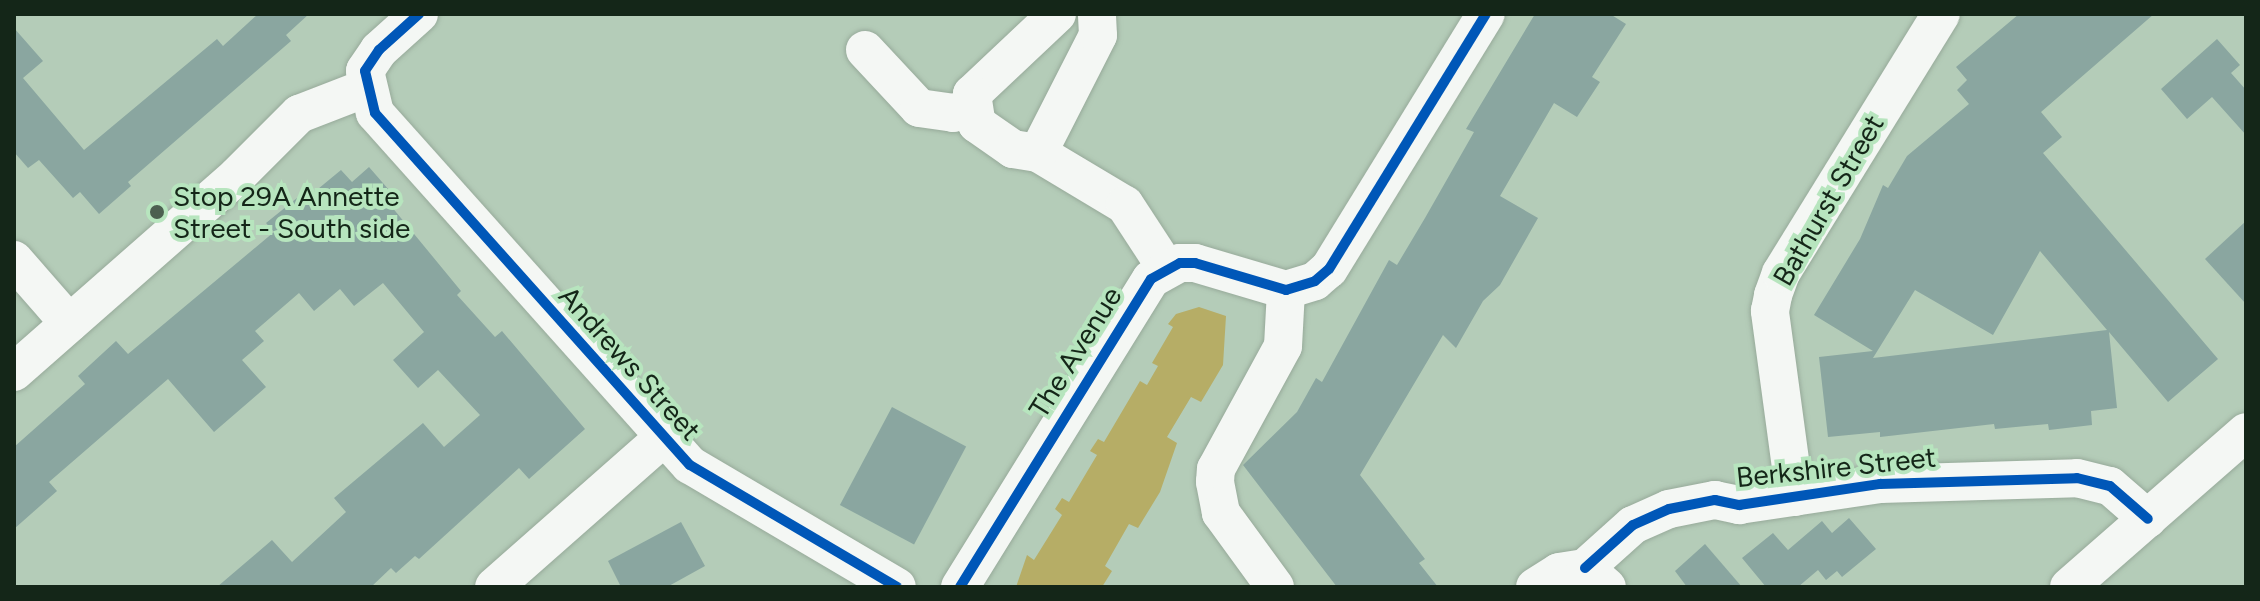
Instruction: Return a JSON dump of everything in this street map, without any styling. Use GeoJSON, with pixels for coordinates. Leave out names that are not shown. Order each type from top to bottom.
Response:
{"type":"FeatureCollection","features":[{"type":"Feature","properties":{"kind":"street"},"geometry":{"type":"LineString","coordinates":[[14,372],[237,176],[290,122],[317,103],[371,100],[365,71],[379,50],[419,14]]}},
{"type":"Feature","properties":{"kind":"street"},"geometry":{"type":"LineString","coordinates":[[1057,14],[972,94],[970,109],[990,136],[1013,149],[1038,153],[1125,205],[1166,268],[1195,263],[1286,290],[1315,281],[1345,248],[1486,14]]}},
{"type":"Feature","properties":{"kind":"street"},"geometry":{"type":"LineString","coordinates":[[1038,153],[1098,35],[1097,14]]}},
{"type":"Feature","properties":{"kind":"street","name":"Bathurst Street"},"geometry":{"type":"LineString","coordinates":[[1795,497],[1770,311],[1773,295],[1781,273],[1941,14]]}},
{"type":"Feature","properties":{"kind":"street"},"geometry":{"type":"LineString","coordinates":[[865,50],[919,108],[953,113],[970,109]]}},
{"type":"Feature","properties":{"kind":"street","name":"Andrews Street"},"geometry":{"type":"LineString","coordinates":[[371,100],[663,438],[690,465],[897,587]]}},
{"type":"Feature","properties":{"kind":"street"},"geometry":{"type":"LineString","coordinates":[[14,260],[69,323]]}},
{"type":"Feature","properties":{"kind":"street","name":"The Avenue"},"geometry":{"type":"LineString","coordinates":[[960,587],[1136,296],[1166,268]]}},
{"type":"Feature","properties":{"kind":"street"},"geometry":{"type":"LineString","coordinates":[[1275,587],[1221,513],[1215,482],[1216,469],[1283,346],[1286,290]]}},
{"type":"Feature","properties":{"kind":"street"},"geometry":{"type":"LineString","coordinates":[[2089,581],[2148,519],[2246,432]]}},
{"type":"Feature","properties":{"kind":"street"},"geometry":{"type":"LineString","coordinates":[[494,587],[663,438]]}},
{"type":"Feature","properties":{"kind":"street","name":"Berkshire Street"},"geometry":{"type":"LineString","coordinates":[[1596,578],[1633,525],[1669,509],[1715,500],[1739,505],[1895,483],[2077,478],[2110,486],[2148,519]]}},
{"type":"Feature","properties":{"kind":"street"},"geometry":{"type":"LineString","coordinates":[[1535,587],[1559,572],[1596,578]]}},
{"type":"Feature","properties":{"kind":"shaded area"},"geometry":{"type":"Polygon","coordinates":[[[1199,307],[1226,316],[1223,365],[1201,402],[1191,397],[1167,437],[1177,443],[1160,492],[1138,528],[1129,524],[1105,566],[1112,571],[1102,587],[1016,587],[1027,555],[1034,560],[1062,515],[1055,509],[1062,498],[1069,502],[1097,455],[1090,451],[1098,439],[1104,442],[1140,381],[1147,385],[1158,366],[1152,363],[1173,327],[1168,324],[1176,314],[1199,307]]]}},
{"type":"Feature","properties":{"kind":"building"},"geometry":{"type":"Polygon","coordinates":[[[258,14],[309,14],[286,35],[291,41],[128,182],[131,186],[99,214],[80,192],[73,198],[39,160],[28,168],[14,152],[14,28],[43,61],[23,78],[84,150],[217,39],[223,46],[258,14]]]}},
{"type":"Feature","properties":{"kind":"building"},"geometry":{"type":"Polygon","coordinates":[[[1535,14],[1610,14],[1626,24],[1592,77],[1600,82],[1577,117],[1554,103],[1500,196],[1538,218],[1500,285],[1483,301],[1456,348],[1443,335],[1360,475],[1425,559],[1419,563],[1438,587],[1337,587],[1243,465],[1297,412],[1316,378],[1322,382],[1389,260],[1397,265],[1425,218],[1474,132],[1466,129],[1535,14]]]}},
{"type":"Feature","properties":{"kind":"building"},"geometry":{"type":"Polygon","coordinates":[[[2019,14],[2154,14],[2041,112],[2062,137],[2043,153],[2218,359],[2168,402],[2109,332],[2117,408],[2091,411],[2092,425],[2049,430],[2048,424],[1995,429],[1994,424],[1880,437],[1880,432],[1828,437],[1819,357],[1873,351],[1814,315],[1860,239],[1883,185],[1888,188],[1907,156],[1969,104],[1957,90],[1967,80],[1956,67],[2019,14]],[[2040,251],[1993,335],[1915,290],[1873,358],[2107,330],[2040,251]]]}},
{"type":"Feature","properties":{"kind":"building"},"geometry":{"type":"Polygon","coordinates":[[[2217,39],[2240,65],[2231,73],[2246,90],[2246,135],[2212,97],[2187,119],[2161,89],[2217,39]]]}},
{"type":"Feature","properties":{"kind":"building"},"geometry":{"type":"Polygon","coordinates":[[[369,167],[389,190],[382,195],[461,291],[457,295],[495,337],[502,331],[585,429],[529,479],[519,468],[419,559],[415,556],[396,573],[391,568],[371,587],[217,587],[272,540],[292,562],[346,512],[334,498],[423,423],[444,447],[480,415],[438,370],[418,388],[393,360],[424,332],[383,283],[354,306],[340,289],[314,311],[299,293],[255,331],[264,341],[242,360],[266,387],[214,432],[168,379],[49,482],[57,491],[14,529],[14,447],[85,384],[78,376],[116,341],[128,354],[274,232],[266,223],[297,198],[301,203],[341,170],[352,182],[369,167]]]}},
{"type":"Feature","properties":{"kind":"building"},"geometry":{"type":"Polygon","coordinates":[[[2246,221],[2246,304],[2205,259],[2246,221]]]}},
{"type":"Feature","properties":{"kind":"building"},"geometry":{"type":"Polygon","coordinates":[[[892,407],[966,446],[914,544],[840,505],[892,407]]]}},
{"type":"Feature","properties":{"kind":"building"},"geometry":{"type":"Polygon","coordinates":[[[1849,518],[1876,549],[1842,577],[1837,571],[1826,580],[1818,570],[1798,587],[1766,587],[1742,558],[1773,533],[1788,550],[1822,521],[1832,533],[1849,518]]]}},
{"type":"Feature","properties":{"kind":"building"},"geometry":{"type":"Polygon","coordinates":[[[681,522],[705,566],[667,587],[621,587],[608,561],[681,522]]]}},
{"type":"Feature","properties":{"kind":"building"},"geometry":{"type":"Polygon","coordinates":[[[1705,544],[1742,587],[1687,587],[1675,571],[1705,544]]]}},
{"type":"Feature","properties":{"kind":"cycle path"},"geometry":{"type":"LineString","coordinates":[[419,14],[379,50],[365,71],[375,113],[690,465],[897,587]]}},
{"type":"Feature","properties":{"kind":"cycle path"},"geometry":{"type":"LineString","coordinates":[[960,587],[1151,279],[1180,263],[1195,263],[1286,290],[1315,281],[1329,269],[1486,14]]}},
{"type":"Feature","properties":{"kind":"cycle path"},"geometry":{"type":"LineString","coordinates":[[1585,568],[1633,525],[1669,509],[1715,500],[1739,505],[1880,484],[2077,478],[2110,486],[2148,519]]}},
{"type":"Feature","properties":{"kind":"place","name":"Stop 29A Annette Street - South side"},"geometry":{"type":"Point","coordinates":[157,212]}}]}
